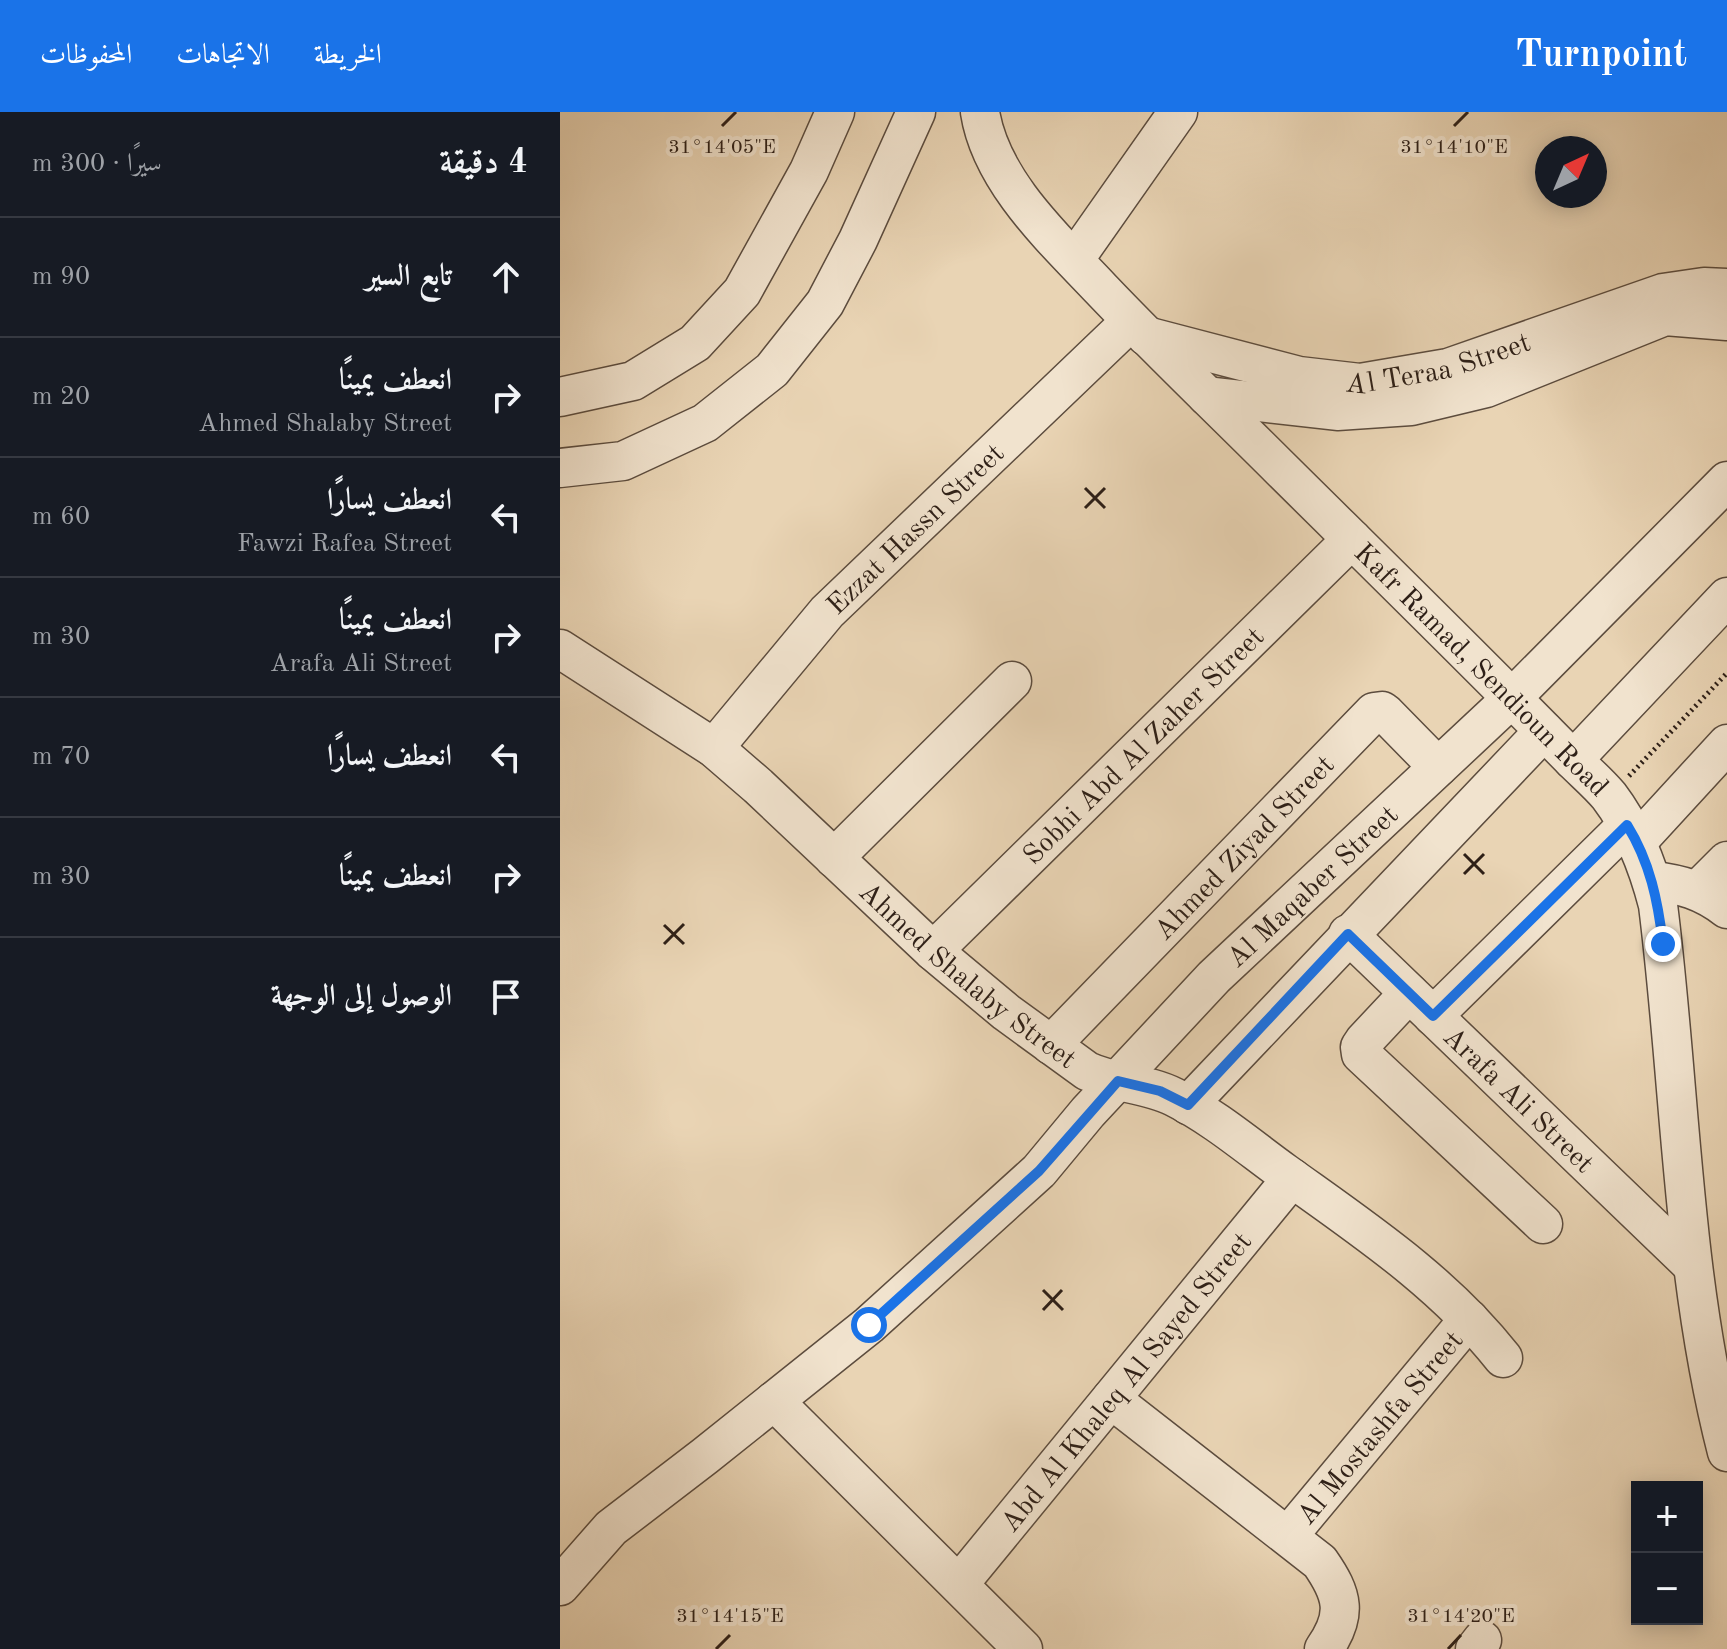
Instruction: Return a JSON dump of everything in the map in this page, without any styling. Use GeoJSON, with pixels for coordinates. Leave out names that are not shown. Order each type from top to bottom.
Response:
{"type":"FeatureCollection","features":[{"type":"Feature","properties":{"kind":"street"},"geometry":{"type":"LineString","coordinates":[[560,397],[633,381],[695,343],[742,292],[809,171],[835,112]]}},
{"type":"Feature","properties":{"kind":"street"},"geometry":{"type":"LineString","coordinates":[[560,468],[623,461],[705,423],[772,370],[825,303],[858,240],[916,112]]}},
{"type":"Feature","properties":{"kind":"street","name":"Kafr Ramad, Sendioun Road"},"geometry":{"type":"LineString","coordinates":[[980,112],[997,160],[1023,203],[1074,260],[1137,328],[1573,760],[1624,822],[1652,881],[1658,905],[1692,1265],[1702,1332],[1727,1452]]}},
{"type":"Feature","properties":{"kind":"street"},"geometry":{"type":"LineString","coordinates":[[1074,260],[1178,112]]}},
{"type":"Feature","properties":{"kind":"street","name":"Al Teraa Street"},"geometry":{"type":"LineString","coordinates":[[1137,328],[1299,376],[1360,383],[1448,368],[1663,293],[1704,287],[1727,288]]}},
{"type":"Feature","properties":{"kind":"street"},"geometry":{"type":"LineString","coordinates":[[1207,396],[1337,411],[1411,406],[1486,388],[1665,316],[1727,321]]}},
{"type":"Feature","properties":{"kind":"street","name":"Ezzat Hassn Street"},"geometry":{"type":"LineString","coordinates":[[714,748],[827,612],[1137,328]]}},
{"type":"Feature","properties":{"kind":"street","name":"Al Maqaber Street"},"geometry":{"type":"LineString","coordinates":[[560,1586],[611,1528],[869,1325],[1039,1171],[1118,1081],[1253,939],[1512,698],[1727,481]]}},
{"type":"Feature","properties":{"kind":"street","name":"Sobhi Abd Al Zaher Street"},"geometry":{"type":"LineString","coordinates":[[933,951],[1352,539]]}},
{"type":"Feature","properties":{"kind":"street"},"geometry":{"type":"LineString","coordinates":[[1573,760],[1727,597]]}},
{"type":"Feature","properties":{"kind":"street","name":"Ahmed Shalaby Street"},"geometry":{"type":"LineString","coordinates":[[560,649],[714,748],[933,951],[1006,1012],[1087,1071],[1160,1091],[1188,1105],[1405,1260],[1469,1319],[1503,1358]]}},
{"type":"Feature","properties":{"kind":"street"},"geometry":{"type":"LineString","coordinates":[[834,858],[1012,681]]}},
{"type":"Feature","properties":{"kind":"street","name":"Ahmed Ziyad Street"},"geometry":{"type":"LineString","coordinates":[[1051,1045],[1374,712],[1386,714],[1438,767]]}},
{"type":"Feature","properties":{"kind":"street"},"geometry":{"type":"LineString","coordinates":[[1188,1105],[1544,731]]}},
{"type":"Feature","properties":{"kind":"street"},"geometry":{"type":"LineString","coordinates":[[1543,1224],[1361,1054],[1360,1047],[1364,1041],[1421,1004],[1624,822],[1727,744]]}},
{"type":"Feature","properties":{"kind":"street"},"geometry":{"type":"LineString","coordinates":[[1652,881],[1675,883],[1712,900],[1727,861]]}},
{"type":"Feature","properties":{"kind":"street","name":"Arafa Ali Street"},"geometry":{"type":"LineString","coordinates":[[1348,934],[1692,1265]]}},
{"type":"Feature","properties":{"kind":"street","name":"Abd Al Khaleq Al Sayed Street"},"geometry":{"type":"LineString","coordinates":[[959,1584],[1292,1178]]}},
{"type":"Feature","properties":{"kind":"street","name":"Al Mostashfa Street"},"geometry":{"type":"LineString","coordinates":[[1288,1536],[1469,1319]]}},
{"type":"Feature","properties":{"kind":"street"},"geometry":{"type":"LineString","coordinates":[[1111,1399],[1320,1562],[1334,1582],[1341,1602],[1337,1630],[1324,1649]]}},
{"type":"Feature","properties":{"kind":"street"},"geometry":{"type":"LineString","coordinates":[[774,1401],[1023,1649]]}},
{"type":"Feature","properties":{"kind":"path"},"geometry":{"type":"LineString","coordinates":[[1624,822],[1727,673]]}},
{"type":"Feature","properties":{"kind":"route"},"geometry":{"type":"LineString","coordinates":[[869,1325],[1039,1171],[1118,1081],[1160,1091],[1188,1105],[1348,934],[1433,1016],[1627,825],[1648,867],[1658,905],[1663,944]]}}]}
